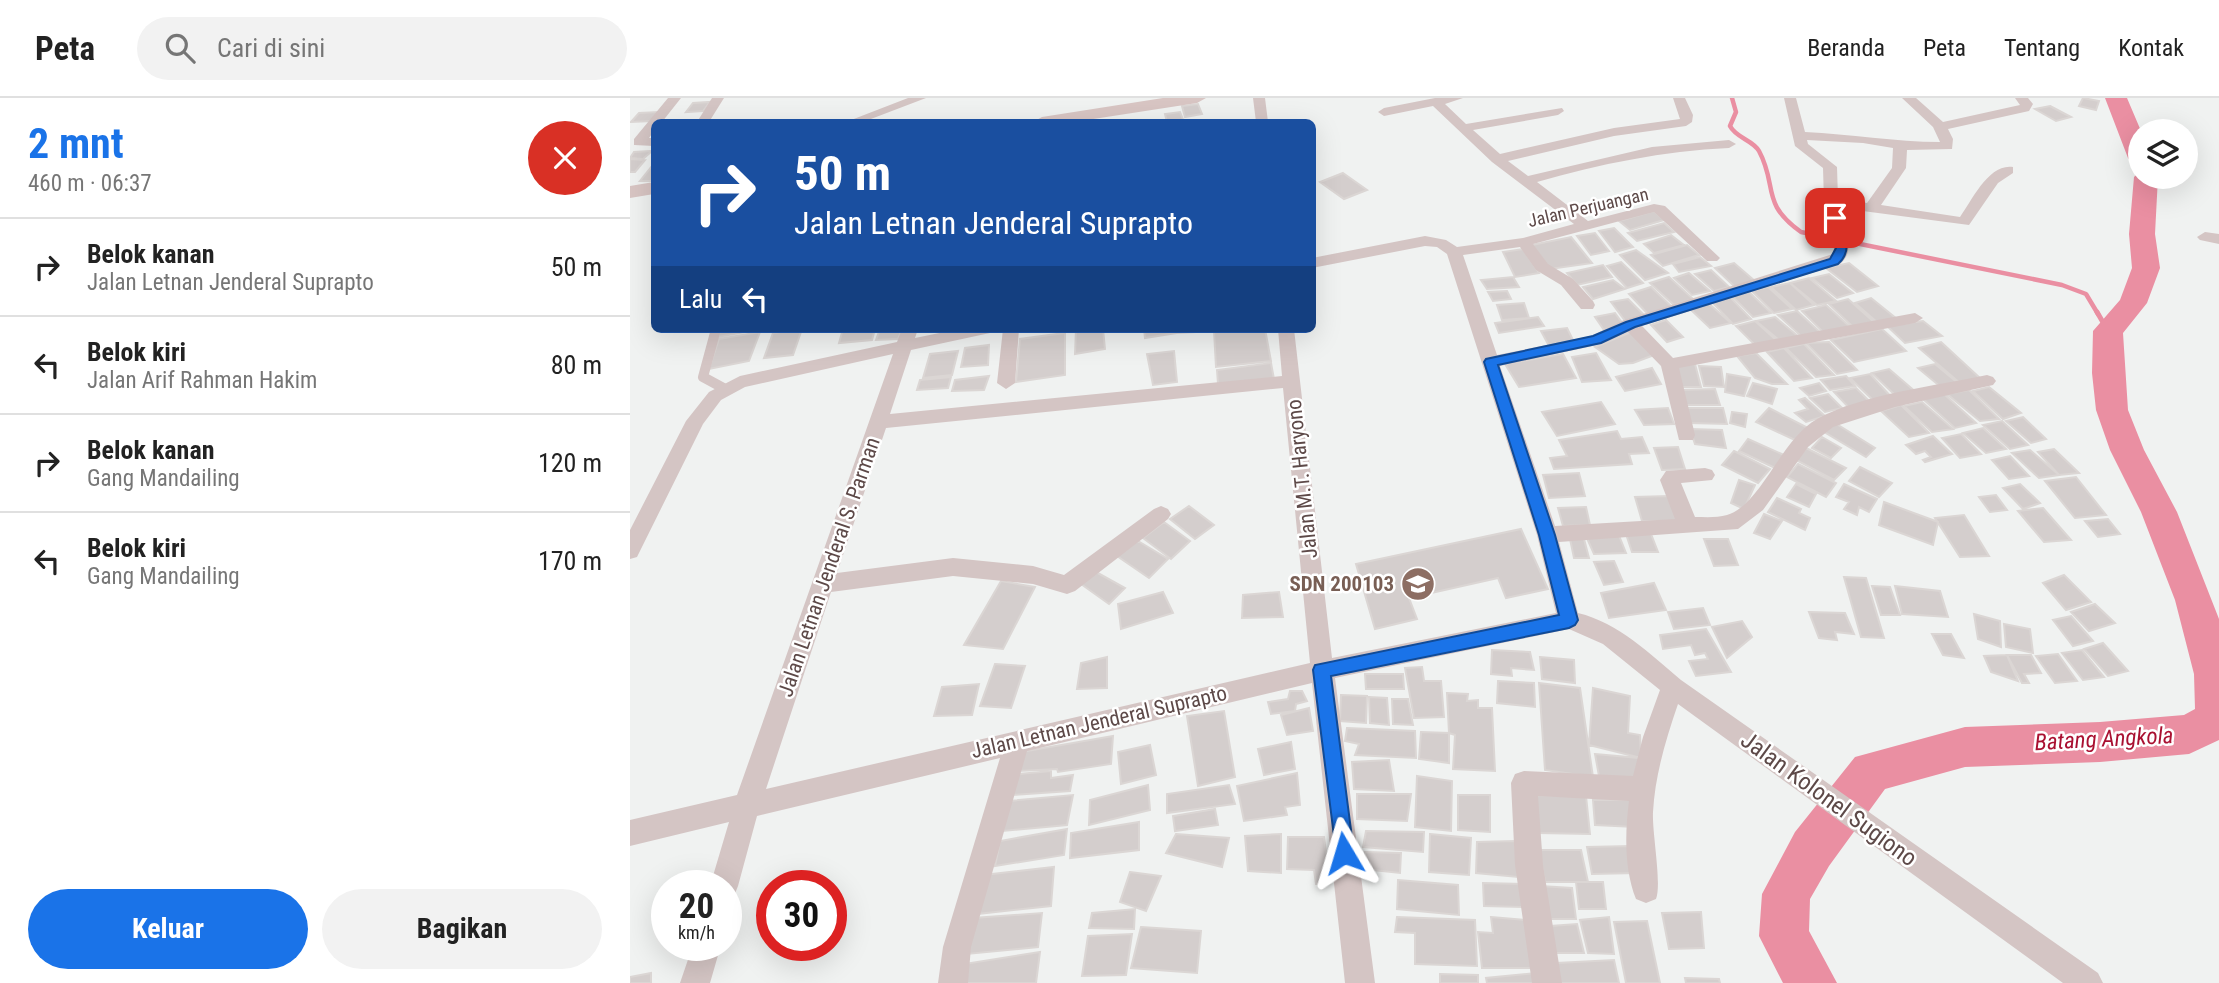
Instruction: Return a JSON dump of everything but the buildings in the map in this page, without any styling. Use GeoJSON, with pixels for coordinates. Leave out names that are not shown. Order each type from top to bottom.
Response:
{"type":"FeatureCollection","features":[{"type":"Feature","properties":{"kind":"street"},"geometry":{"type":"LineString","coordinates":[[658,119],[675,98]]}},
{"type":"Feature","properties":{"kind":"street"},"geometry":{"type":"LineString","coordinates":[[705,119],[718,98]]}},
{"type":"Feature","properties":{"kind":"street"},"geometry":{"type":"LineString","coordinates":[[860,119],[920,98]]}},
{"type":"Feature","properties":{"kind":"street"},"geometry":{"type":"LineString","coordinates":[[1057,119],[1137,103],[1197,98]]}},
{"type":"Feature","properties":{"kind":"street"},"geometry":{"type":"LineString","coordinates":[[1259,98],[1262,119]]}},
{"type":"Feature","properties":{"kind":"street"},"geometry":{"type":"LineString","coordinates":[[1384,112],[1457,98]]}},
{"type":"Feature","properties":{"kind":"street"},"geometry":{"type":"LineString","coordinates":[[1497,159],[1614,132],[1686,122],[1687,115],[1679,98]]}},
{"type":"Feature","properties":{"kind":"street"},"geometry":{"type":"LineString","coordinates":[[1490,362],[1575,346],[1630,324],[1834,261],[1840,256],[1841,242],[1831,202],[1830,167],[1804,149],[1790,98]]}},
{"type":"Feature","properties":{"kind":"street"},"geometry":{"type":"LineString","coordinates":[[1800,136],[1863,139],[1900,146],[1947,146],[1947,139],[1939,127],[1908,98]]}},
{"type":"Feature","properties":{"kind":"street"},"geometry":{"type":"LineString","coordinates":[[1939,127],[2025,108],[2027,104],[2021,98]]}},
{"type":"Feature","properties":{"kind":"street"},"geometry":{"type":"LineString","coordinates":[[1435,102],[1497,159],[1586,226]]}},
{"type":"Feature","properties":{"kind":"street"},"geometry":{"type":"LineString","coordinates":[[1463,128],[1558,111]]}},
{"type":"Feature","properties":{"kind":"street"},"geometry":{"type":"LineString","coordinates":[[651,127],[639,142],[651,142]]}},
{"type":"Feature","properties":{"kind":"street"},"geometry":{"type":"LineString","coordinates":[[1526,181],[1579,165],[1675,147],[1729,144]]}},
{"type":"Feature","properties":{"kind":"street"},"geometry":{"type":"LineString","coordinates":[[1872,207],[1899,168],[1900,146]]}},
{"type":"Feature","properties":{"kind":"street"},"geometry":{"type":"LineString","coordinates":[[1831,202],[1964,222],[1993,180],[2008,170]]}},
{"type":"Feature","properties":{"kind":"street"},"geometry":{"type":"LineString","coordinates":[[630,192],[651,188]]}},
{"type":"Feature","properties":{"kind":"street","name":"Jalan Perjuangan"},"geometry":{"type":"LineString","coordinates":[[1454,252],[1524,242],[1656,208],[1712,258]]}},
{"type":"Feature","properties":{"kind":"street"},"geometry":{"type":"LineString","coordinates":[[1316,262],[1425,241],[1441,243],[1454,252],[1547,535],[1569,620]]}},
{"type":"Feature","properties":{"kind":"street"},"geometry":{"type":"LineString","coordinates":[[1524,242],[1538,264],[1567,282],[1587,305]]}},
{"type":"Feature","properties":{"kind":"street"},"geometry":{"type":"LineString","coordinates":[[1669,364],[1915,318]]}},
{"type":"Feature","properties":{"kind":"street"},"geometry":{"type":"LineString","coordinates":[[1630,324],[1669,364],[1686,435]]}},
{"type":"Feature","properties":{"kind":"street"},"geometry":{"type":"LineString","coordinates":[[630,551],[695,421],[715,396],[733,386],[907,337],[946,333]]}},
{"type":"Feature","properties":{"kind":"street"},"geometry":{"type":"LineString","coordinates":[[1006,383],[1012,333]]}},
{"type":"Feature","properties":{"kind":"street","name":"Jalan M.T. Haryono"},"geometry":{"type":"LineString","coordinates":[[1286,333],[1322,670],[1360,983]]}},
{"type":"Feature","properties":{"kind":"street","name":"Jalan Letnan Jenderal S. Parman"},"geometry":{"type":"LineString","coordinates":[[729,870],[747,805],[907,337]]}},
{"type":"Feature","properties":{"kind":"street"},"geometry":{"type":"LineString","coordinates":[[879,422],[1291,381]]}},
{"type":"Feature","properties":{"kind":"street"},"geometry":{"type":"LineString","coordinates":[[1547,535],[1717,525],[1743,517],[1751,512],[1808,435],[1823,424],[1855,411],[1987,381]]}},
{"type":"Feature","properties":{"kind":"street"},"geometry":{"type":"LineString","coordinates":[[1688,526],[1670,480],[1673,476],[1705,475]]}},
{"type":"Feature","properties":{"kind":"street"},"geometry":{"type":"LineString","coordinates":[[824,584],[953,567],[1033,575],[1067,584],[1161,514]]}},
{"type":"Feature","properties":{"kind":"street","name":"Jalan Letnan Jenderal Suprapto"},"geometry":{"type":"LineString","coordinates":[[630,833],[1322,670],[1569,620]]}},
{"type":"Feature","properties":{"kind":"street","name":"Jalan Kolonel Sugiono"},"geometry":{"type":"LineString","coordinates":[[1569,620],[1604,634],[1910,858],[2088,983]]}},
{"type":"Feature","properties":{"kind":"street"},"geometry":{"type":"LineString","coordinates":[[1646,889],[1640,850],[1642,789],[1654,734],[1674,687]]}},
{"type":"Feature","properties":{"kind":"street"},"geometry":{"type":"LineString","coordinates":[[953,983],[957,947],[1017,741]]}},
{"type":"Feature","properties":{"kind":"street"},"geometry":{"type":"LineString","coordinates":[[1547,983],[1529,865],[1524,783],[1642,789]]}},
{"type":"Feature","properties":{"kind":"street"},"geometry":{"type":"LineString","coordinates":[[695,983],[702,961]]}},
{"type":"Feature","properties":{"kind":"lane"},"geometry":{"type":"LineString","coordinates":[[715,333],[703,377],[707,381],[733,386]]}},
{"type":"Feature","properties":{"kind":"waterway"},"geometry":{"type":"LineString","coordinates":[[1732,98],[1736,112],[1730,126],[1759,151],[1765,163],[1775,203],[1788,222],[1801,232],[2062,285],[2086,294],[2098,314]]}},
{"type":"Feature","properties":{"kind":"waterway","name":"Batang Angkola"},"geometry":{"type":"LineString","coordinates":[[2116,98],[2128,128]]}},
{"type":"Feature","properties":{"kind":"waterway","name":"Batang Angkola"},"geometry":{"type":"LineString","coordinates":[[1811,983],[1784,936],[1786,894],[1812,849],[1871,772],[1965,747],[2100,742],[2189,734],[2216,719],[2215,674],[2194,600],[2159,512],[2127,450],[2112,410],[2108,373],[2108,331],[2133,303],[2146,268],[2142,234],[2145,189]]}},
{"type":"Feature","properties":{"kind":"waterway"},"geometry":{"type":"LineString","coordinates":[[2097,312],[2108,331]]}},
{"type":"Feature","properties":{"kind":"place","name":"SDN 200103"},"geometry":{"type":"Point","coordinates":[1418,584]}},
{"type":"Feature","properties":{"kind":"route"},"geometry":{"type":"LineString","coordinates":[[1344,853],[1322,670],[1569,620],[1547,535],[1490,362],[1596,340],[1630,324],[1834,261],[1840,256],[1842,248],[1835,218]]}}]}
